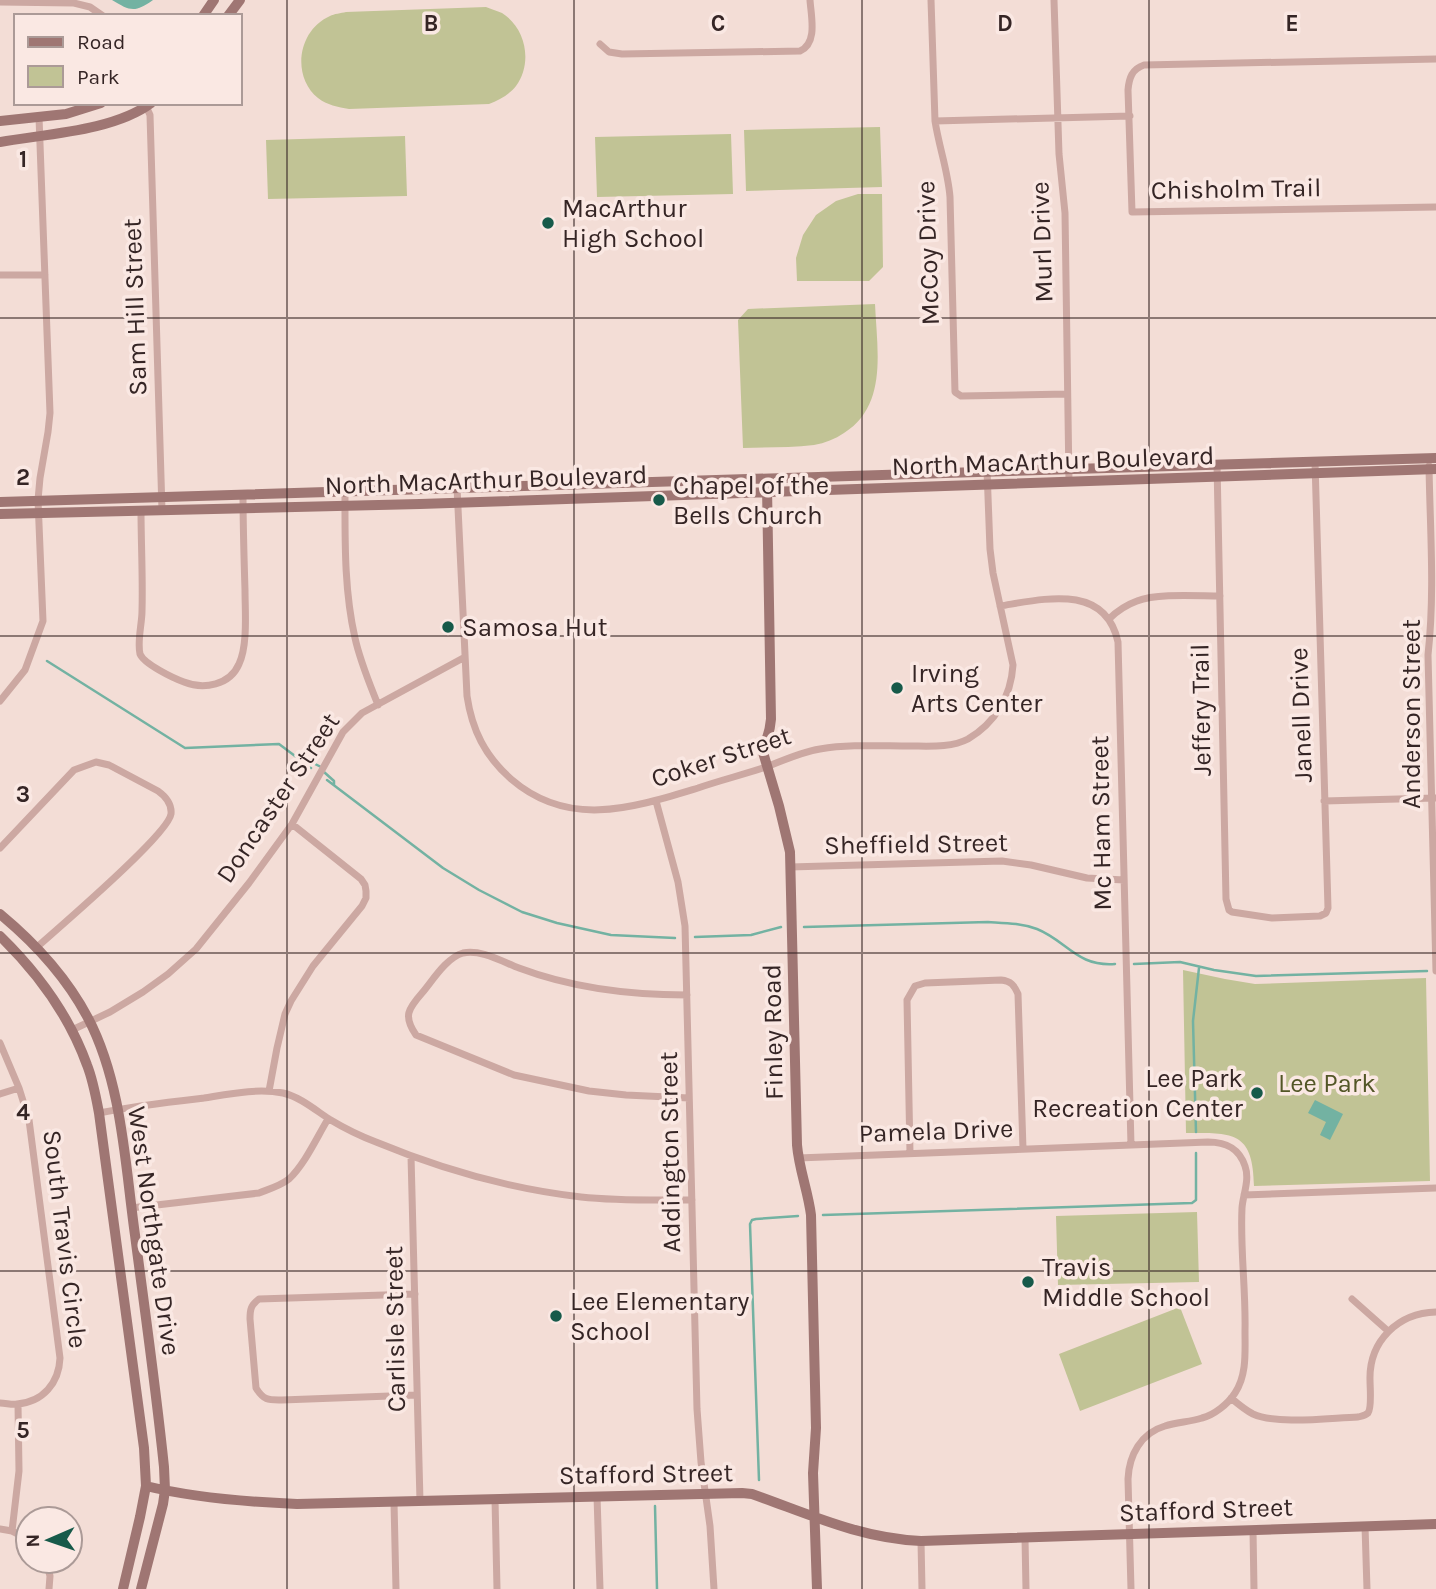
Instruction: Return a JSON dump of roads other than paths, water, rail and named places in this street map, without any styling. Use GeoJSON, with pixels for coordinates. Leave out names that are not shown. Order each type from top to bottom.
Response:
{"type":"FeatureCollection","features":[{"type":"Feature","properties":{"kind":"main road"},"geometry":{"type":"LineString","coordinates":[[0,121],[66,114],[95,105]]}},
{"type":"Feature","properties":{"kind":"main road"},"geometry":{"type":"LineString","coordinates":[[0,142],[92,127],[120,118],[146,105]]}},
{"type":"Feature","properties":{"kind":"main road","name":"North MacArthur Boulevard"},"geometry":{"type":"LineString","coordinates":[[0,514],[345,506],[1217,476],[1315,467],[1432,463]]}},
{"type":"Feature","properties":{"kind":"main road","name":"North MacArthur Boulevard"},"geometry":{"type":"LineString","coordinates":[[0,502],[987,470],[1217,464],[1315,467]]}},
{"type":"Feature","properties":{"kind":"main road","name":"Finley Road"},"geometry":{"type":"LineString","coordinates":[[767,477],[771,719],[770,731],[762,749],[787,837],[790,867],[798,1157],[811,1215],[816,1428],[813,1473],[817,1589]]}},
{"type":"Feature","properties":{"kind":"main road"},"geometry":{"type":"LineString","coordinates":[[715,479],[716,493]]}},
{"type":"Feature","properties":{"kind":"main road"},"geometry":{"type":"LineString","coordinates":[[598,483],[598,497]]}},
{"type":"Feature","properties":{"kind":"main road"},"geometry":{"type":"LineString","coordinates":[[527,485],[528,500]]}},
{"type":"Feature","properties":{"kind":"main road","name":"West Northgate Drive"},"geometry":{"type":"LineString","coordinates":[[0,914],[36,948],[77,998],[102,1050],[113,1085],[162,1445],[165,1490],[142,1589]]}},
{"type":"Feature","properties":{"kind":"main road","name":"West Northgate Drive"},"geometry":{"type":"LineString","coordinates":[[0,936],[44,985],[72,1030],[88,1067],[99,1113],[144,1448],[146,1486],[123,1589]]}},
{"type":"Feature","properties":{"kind":"main road","name":"Stafford Street"},"geometry":{"type":"LineString","coordinates":[[146,1486],[230,1500],[327,1504],[752,1494],[814,1518],[874,1535],[920,1541],[1436,1524]]}},
{"type":"Feature","properties":{"kind":"street"},"geometry":{"type":"LineString","coordinates":[[600,44],[609,52],[622,54],[800,51],[811,41],[810,0]]}},
{"type":"Feature","properties":{"kind":"street","name":"McCoy Drive"},"geometry":{"type":"LineString","coordinates":[[931,0],[935,121],[949,182],[955,392],[961,396],[1067,394]]}},
{"type":"Feature","properties":{"kind":"street","name":"Murl Drive"},"geometry":{"type":"LineString","coordinates":[[1054,0],[1057,118],[1065,213],[1069,481]]}},
{"type":"Feature","properties":{"kind":"street"},"geometry":{"type":"LineString","coordinates":[[0,2],[74,3],[90,7],[100,14]]}},
{"type":"Feature","properties":{"kind":"street"},"geometry":{"type":"LineString","coordinates":[[935,121],[1130,116],[1128,82],[1135,69],[1144,65],[1436,60]]}},
{"type":"Feature","properties":{"kind":"street","name":"Sam Hill Street"},"geometry":{"type":"LineString","coordinates":[[148,105],[162,510]]}},
{"type":"Feature","properties":{"kind":"street","name":"Chisholm Trail"},"geometry":{"type":"LineString","coordinates":[[1130,116],[1132,212],[1436,207]]}},
{"type":"Feature","properties":{"kind":"street"},"geometry":{"type":"LineString","coordinates":[[0,701],[25,670],[43,621],[38,500],[50,413],[39,117]]}},
{"type":"Feature","properties":{"kind":"street"},"geometry":{"type":"LineString","coordinates":[[0,275],[45,275]]}},
{"type":"Feature","properties":{"kind":"street","name":"Anderson Street"},"geometry":{"type":"LineString","coordinates":[[1432,463],[1433,590],[1429,655],[1436,971]]}},
{"type":"Feature","properties":{"kind":"street","name":"Jeffery Trail"},"geometry":{"type":"LineString","coordinates":[[1217,464],[1226,899],[1232,912],[1272,918]]}},
{"type":"Feature","properties":{"kind":"street","name":"Janell Drive"},"geometry":{"type":"LineString","coordinates":[[1272,918],[1320,916],[1326,913],[1328,908],[1315,467]]}},
{"type":"Feature","properties":{"kind":"street","name":"Coker Street"},"geometry":{"type":"LineString","coordinates":[[457,487],[467,696],[475,731],[498,767],[520,786],[541,799],[577,810],[602,810],[656,801],[818,749],[839,746],[942,745],[964,741],[978,732],[995,716],[1005,700],[1012,679],[1013,665],[993,573],[987,470]]}},
{"type":"Feature","properties":{"kind":"street"},"geometry":{"type":"LineString","coordinates":[[345,491],[347,572],[352,624],[360,658],[378,705]]}},
{"type":"Feature","properties":{"kind":"street"},"geometry":{"type":"LineString","coordinates":[[141,510],[141,655],[147,663],[179,680],[195,685],[208,685],[227,678],[235,671],[241,659],[245,615],[243,494]]}},
{"type":"Feature","properties":{"kind":"street"},"geometry":{"type":"LineString","coordinates":[[1000,606],[1039,600],[1083,600],[1098,607],[1109,619],[1120,609],[1139,600],[1220,596]]}},
{"type":"Feature","properties":{"kind":"street","name":"Mc Ham Street"},"geometry":{"type":"LineString","coordinates":[[1109,619],[1115,628],[1118,642],[1131,1145]]}},
{"type":"Feature","properties":{"kind":"street","name":"Doncaster Street"},"geometry":{"type":"LineString","coordinates":[[72,1030],[143,992],[195,949],[249,883],[292,824],[343,732],[362,713],[466,657]]}},
{"type":"Feature","properties":{"kind":"street"},"geometry":{"type":"LineString","coordinates":[[0,848],[74,770],[96,762],[109,765],[158,791],[170,805],[171,814],[167,823],[156,836],[91,900],[36,948]]}},
{"type":"Feature","properties":{"kind":"street"},"geometry":{"type":"LineString","coordinates":[[1324,801],[1434,798]]}},
{"type":"Feature","properties":{"kind":"street","name":"Addington Street"},"geometry":{"type":"LineString","coordinates":[[656,801],[683,909],[697,1409],[712,1541],[713,1589]]}},
{"type":"Feature","properties":{"kind":"street"},"geometry":{"type":"LineString","coordinates":[[269,1091],[280,1031],[291,1001],[313,967],[351,921],[366,898],[365,885],[361,879],[292,824]]}},
{"type":"Feature","properties":{"kind":"street","name":"Sheffield Street"},"geometry":{"type":"LineString","coordinates":[[790,867],[1002,861],[1087,878],[1124,880]]}},
{"type":"Feature","properties":{"kind":"street"},"geometry":{"type":"LineString","coordinates":[[687,995],[651,995],[568,982],[523,970],[473,952],[450,960],[410,1007],[408,1020],[415,1035],[514,1075],[589,1091],[690,1098]]}},
{"type":"Feature","properties":{"kind":"street"},"geometry":{"type":"LineString","coordinates":[[910,1153],[907,1000],[915,986],[925,983],[1008,981],[1015,987],[1018,994],[1023,1149]]}},
{"type":"Feature","properties":{"kind":"street","name":"South Travis Circle"},"geometry":{"type":"LineString","coordinates":[[0,1043],[29,1120],[60,1368],[48,1391],[37,1399],[18,1404],[0,1403]]}},
{"type":"Feature","properties":{"kind":"street"},"geometry":{"type":"LineString","coordinates":[[0,1094],[19,1088]]}},
{"type":"Feature","properties":{"kind":"street"},"geometry":{"type":"LineString","coordinates":[[99,1113],[269,1091],[298,1098],[328,1119],[363,1137],[411,1156],[492,1180],[559,1194],[610,1199],[692,1200]]}},
{"type":"Feature","properties":{"kind":"street"},"geometry":{"type":"LineString","coordinates":[[131,1208],[259,1193],[276,1187],[288,1180],[298,1168],[328,1119]]}},
{"type":"Feature","properties":{"kind":"street","name":"Pamela Drive"},"geometry":{"type":"LineString","coordinates":[[798,1157],[1219,1142],[1235,1150],[1246,1168],[1244,1195]]}},
{"type":"Feature","properties":{"kind":"street","name":"Carlisle Street"},"geometry":{"type":"LineString","coordinates":[[411,1156],[420,1501]]}},
{"type":"Feature","properties":{"kind":"street"},"geometry":{"type":"LineString","coordinates":[[1131,1589],[1128,1470],[1140,1442],[1156,1429],[1203,1418],[1216,1412],[1231,1398],[1241,1383],[1245,1363],[1244,1195],[1436,1188]]}},
{"type":"Feature","properties":{"kind":"street"},"geometry":{"type":"LineString","coordinates":[[415,1294],[259,1299],[250,1309],[250,1318],[256,1388],[266,1399],[417,1395]]}},
{"type":"Feature","properties":{"kind":"street"},"geometry":{"type":"LineString","coordinates":[[1352,1299],[1388,1332]]}},
{"type":"Feature","properties":{"kind":"street"},"geometry":{"type":"LineString","coordinates":[[1231,1398],[1252,1414],[1272,1419],[1364,1416],[1370,1409],[1371,1361],[1382,1337],[1408,1318],[1436,1311]]}},
{"type":"Feature","properties":{"kind":"street"},"geometry":{"type":"LineString","coordinates":[[0,1529],[12,1531],[19,1461],[18,1404]]}},
{"type":"Feature","properties":{"kind":"street"},"geometry":{"type":"LineString","coordinates":[[597,1496],[600,1589]]}},
{"type":"Feature","properties":{"kind":"street"},"geometry":{"type":"LineString","coordinates":[[495,1499],[498,1589]]}},
{"type":"Feature","properties":{"kind":"street"},"geometry":{"type":"LineString","coordinates":[[394,1502],[396,1589]]}},
{"type":"Feature","properties":{"kind":"street"},"geometry":{"type":"LineString","coordinates":[[1365,1526],[1367,1589]]}},
{"type":"Feature","properties":{"kind":"street"},"geometry":{"type":"LineString","coordinates":[[1253,1530],[1254,1589]]}},
{"type":"Feature","properties":{"kind":"street"},"geometry":{"type":"LineString","coordinates":[[1025,1538],[1026,1589]]}},
{"type":"Feature","properties":{"kind":"street"},"geometry":{"type":"LineString","coordinates":[[920,1541],[922,1589]]}},
{"type":"Feature","properties":{"kind":"water"},"geometry":{"type":"Polygon","coordinates":[[[112,0],[153,0],[142,7],[132,9],[112,0]]]}},
{"type":"Feature","properties":{"kind":"water"},"geometry":{"type":"Polygon","coordinates":[[[1315,1100],[1343,1114],[1330,1140],[1320,1135],[1326,1122],[1308,1113],[1315,1100]]]}},
{"type":"Feature","properties":{"kind":"waterway"},"geometry":{"type":"LineString","coordinates":[[47,661],[185,748],[279,744],[311,768]]}},
{"type":"Feature","properties":{"kind":"waterway"},"geometry":{"type":"LineString","coordinates":[[307,765],[313,763],[323,768]]}},
{"type":"Feature","properties":{"kind":"waterway"},"geometry":{"type":"LineString","coordinates":[[324,772],[334,781],[334,785]]}},
{"type":"Feature","properties":{"kind":"waterway"},"geometry":{"type":"LineString","coordinates":[[327,780],[443,868],[522,912],[611,935],[675,938]]}},
{"type":"Feature","properties":{"kind":"waterway"},"geometry":{"type":"LineString","coordinates":[[804,927],[988,922],[1012,924],[1037,929],[1091,961],[1115,964]]}},
{"type":"Feature","properties":{"kind":"waterway"},"geometry":{"type":"LineString","coordinates":[[695,937],[751,935],[781,927]]}},
{"type":"Feature","properties":{"kind":"waterway"},"geometry":{"type":"LineString","coordinates":[[1134,964],[1180,962],[1256,976],[1427,971]]}},
{"type":"Feature","properties":{"kind":"waterway"},"geometry":{"type":"LineString","coordinates":[[1196,1132],[1193,1021],[1199,968]]}},
{"type":"Feature","properties":{"kind":"waterway"},"geometry":{"type":"LineString","coordinates":[[823,1215],[1192,1203],[1196,1200],[1196,1153]]}},
{"type":"Feature","properties":{"kind":"waterway"},"geometry":{"type":"LineString","coordinates":[[759,1480],[750,1224],[756,1219],[798,1216]]}},
{"type":"Feature","properties":{"kind":"waterway"},"geometry":{"type":"LineString","coordinates":[[655,1506],[657,1589]]}},
{"type":"Feature","properties":{"kind":"place","name":"MacArthur High School"},"geometry":{"type":"Point","coordinates":[548,223]}},
{"type":"Feature","properties":{"kind":"place","name":"Chapel of the Bells Church"},"geometry":{"type":"Point","coordinates":[659,500]}},
{"type":"Feature","properties":{"kind":"place","name":"Samosa Hut"},"geometry":{"type":"Point","coordinates":[448,627]}},
{"type":"Feature","properties":{"kind":"place","name":"Irving Arts Center"},"geometry":{"type":"Point","coordinates":[897,688]}},
{"type":"Feature","properties":{"kind":"place","name":"Lee Park Recreation Center"},"geometry":{"type":"Point","coordinates":[1257,1093]}},
{"type":"Feature","properties":{"kind":"place","name":"Travis Middle School"},"geometry":{"type":"Point","coordinates":[1028,1282]}},
{"type":"Feature","properties":{"kind":"place","name":"Lee Elementary School"},"geometry":{"type":"Point","coordinates":[556,1316]}},
{"type":"Feature","properties":{"kind":"park label","name":"Lee Park"},"geometry":{"type":"Point","coordinates":[1327,1083]}}]}
